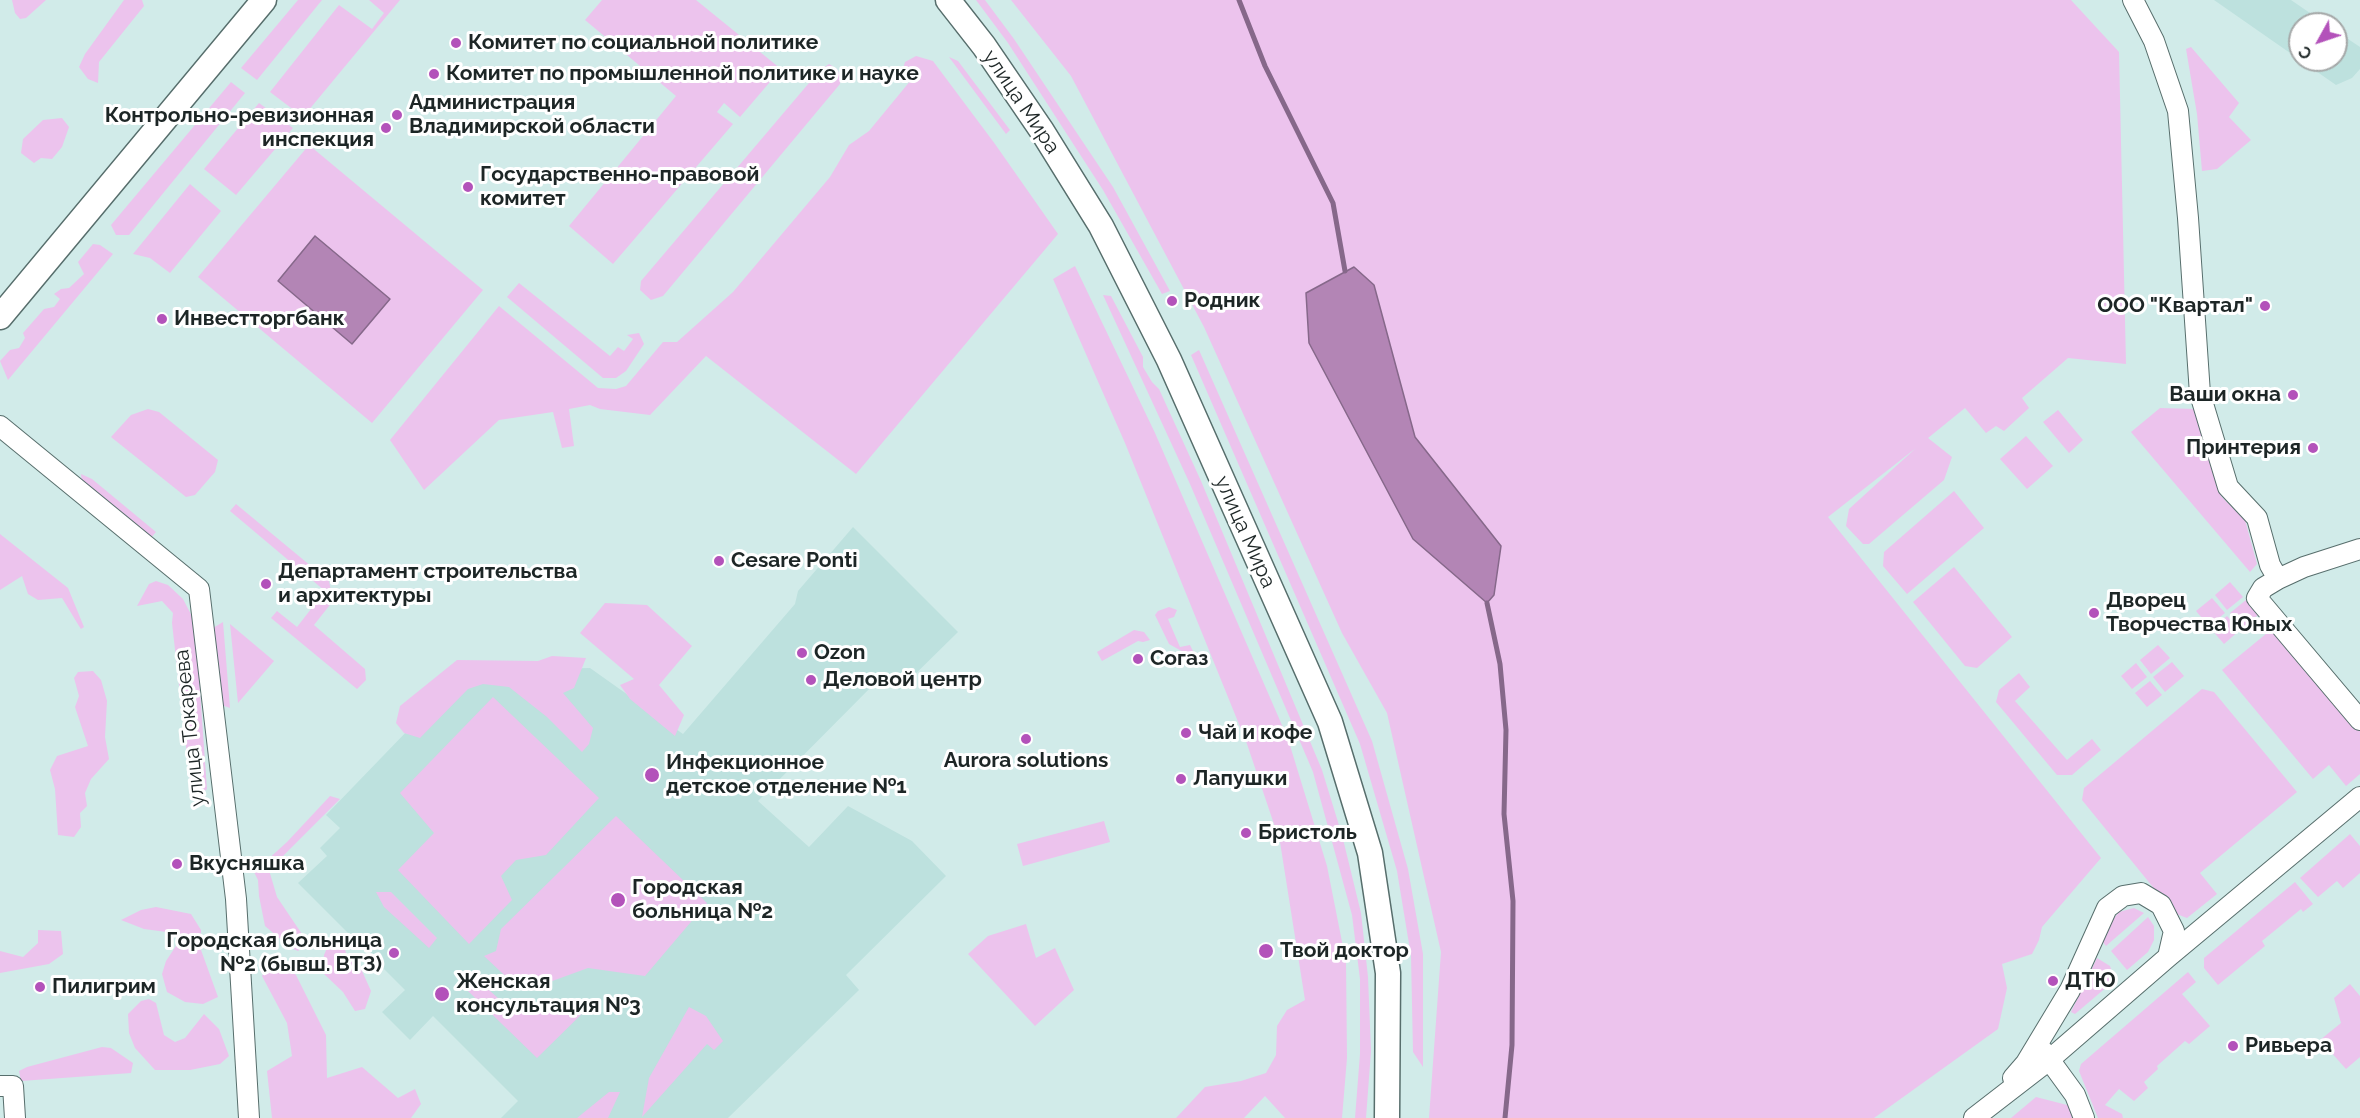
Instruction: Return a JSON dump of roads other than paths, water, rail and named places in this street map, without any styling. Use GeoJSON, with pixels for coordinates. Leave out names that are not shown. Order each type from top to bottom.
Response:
{"type":"FeatureCollection","features":[{"type":"Feature","properties":{"kind":"main road"},"geometry":{"type":"LineString","coordinates":[[0,317],[264,0]]}},
{"type":"Feature","properties":{"kind":"main road","name":"улица Мира"},"geometry":{"type":"LineString","coordinates":[[948,0],[991,56],[1079,188],[1101,226],[1169,360],[1330,722],[1370,853],[1388,973],[1387,1118]]}},
{"type":"Feature","properties":{"kind":"street"},"geometry":{"type":"LineString","coordinates":[[2133,0],[2154,41],[2178,111],[2200,394],[2228,487],[2257,518],[2270,565],[2278,579]]}},
{"type":"Feature","properties":{"kind":"street","name":"улица Токарева"},"geometry":{"type":"LineString","coordinates":[[0,426],[199,589],[236,899],[249,1118]]}},
{"type":"Feature","properties":{"kind":"street"},"geometry":{"type":"LineString","coordinates":[[2360,549],[2304,567],[2278,579],[2263,588],[2257,598],[2360,720]]}},
{"type":"Feature","properties":{"kind":"street"},"geometry":{"type":"LineString","coordinates":[[1978,1115],[2026,1063],[2168,957],[2360,797]]}},
{"type":"Feature","properties":{"kind":"street"},"geometry":{"type":"LineString","coordinates":[[2043,1052],[2107,908],[2122,896],[2141,893],[2161,905],[2174,931],[2168,957]]}},
{"type":"Feature","properties":{"kind":"street"},"geometry":{"type":"LineString","coordinates":[[2043,1052],[2075,1095],[2084,1118]]}},
{"type":"Feature","properties":{"kind":"street"},"geometry":{"type":"LineString","coordinates":[[6,1086],[15,1118]]}},
{"type":"Feature","properties":{"kind":"waterway"},"geometry":{"type":"LineString","coordinates":[[1239,0],[1265,66],[1333,203],[1345,271]]}},
{"type":"Feature","properties":{"kind":"waterway"},"geometry":{"type":"LineString","coordinates":[[1487,603],[1500,664],[1506,730],[1504,814],[1513,901],[1512,1045],[1505,1118]]}},
{"type":"Feature","properties":{"kind":"place","name":"Комитет по социальной политике"},"geometry":{"type":"Point","coordinates":[456,43]}},
{"type":"Feature","properties":{"kind":"place","name":"Комитет по промышленной политике и науке"},"geometry":{"type":"Point","coordinates":[434,74]}},
{"type":"Feature","properties":{"kind":"place","name":"Администрация Владимирской области"},"geometry":{"type":"Point","coordinates":[397,115]}},
{"type":"Feature","properties":{"kind":"place","name":"Контрольно-ревизионная инспекция"},"geometry":{"type":"Point","coordinates":[386,128]}},
{"type":"Feature","properties":{"kind":"place","name":"Государственно-правовой комитет"},"geometry":{"type":"Point","coordinates":[468,187]}},
{"type":"Feature","properties":{"kind":"place","name":"Родник"},"geometry":{"type":"Point","coordinates":[1172,301]}},
{"type":"Feature","properties":{"kind":"place","name":"ООО \"Квартал\""},"geometry":{"type":"Point","coordinates":[2265,306]}},
{"type":"Feature","properties":{"kind":"place","name":"Инвестторгбанк"},"geometry":{"type":"Point","coordinates":[162,319]}},
{"type":"Feature","properties":{"kind":"place","name":"Ваши окна"},"geometry":{"type":"Point","coordinates":[2293,395]}},
{"type":"Feature","properties":{"kind":"place","name":"Принтерия"},"geometry":{"type":"Point","coordinates":[2313,448]}},
{"type":"Feature","properties":{"kind":"place","name":"Cesare Ponti"},"geometry":{"type":"Point","coordinates":[719,561]}},
{"type":"Feature","properties":{"kind":"place","name":"Департамент строительства и архитектуры"},"geometry":{"type":"Point","coordinates":[266,584]}},
{"type":"Feature","properties":{"kind":"place","name":"Дворец Творчества Юных"},"geometry":{"type":"Point","coordinates":[2094,613]}},
{"type":"Feature","properties":{"kind":"place","name":"Ozon"},"geometry":{"type":"Point","coordinates":[802,653]}},
{"type":"Feature","properties":{"kind":"place","name":"Согаз"},"geometry":{"type":"Point","coordinates":[1138,659]}},
{"type":"Feature","properties":{"kind":"place","name":"Деловой центр"},"geometry":{"type":"Point","coordinates":[811,680]}},
{"type":"Feature","properties":{"kind":"place","name":"Чай и кофе"},"geometry":{"type":"Point","coordinates":[1186,733]}},
{"type":"Feature","properties":{"kind":"place","name":"Aurora solutions"},"geometry":{"type":"Point","coordinates":[1026,739]}},
{"type":"Feature","properties":{"kind":"place","name":"Инфекционное детское отделение №1"},"geometry":{"type":"Point","coordinates":[652,775]}},
{"type":"Feature","properties":{"kind":"place","name":"Лапушки"},"geometry":{"type":"Point","coordinates":[1181,779]}},
{"type":"Feature","properties":{"kind":"place","name":"Бристоль"},"geometry":{"type":"Point","coordinates":[1246,833]}},
{"type":"Feature","properties":{"kind":"place","name":"Вкусняшка"},"geometry":{"type":"Point","coordinates":[177,864]}},
{"type":"Feature","properties":{"kind":"place","name":"Городская больница №2"},"geometry":{"type":"Point","coordinates":[618,900]}},
{"type":"Feature","properties":{"kind":"place","name":"Твой доктор"},"geometry":{"type":"Point","coordinates":[1266,951]}},
{"type":"Feature","properties":{"kind":"place","name":"Городская больница №2 (бывш. ВТЗ)"},"geometry":{"type":"Point","coordinates":[394,953]}},
{"type":"Feature","properties":{"kind":"place","name":"ДТЮ"},"geometry":{"type":"Point","coordinates":[2053,981]}},
{"type":"Feature","properties":{"kind":"place","name":"Пилигрим"},"geometry":{"type":"Point","coordinates":[40,987]}},
{"type":"Feature","properties":{"kind":"place","name":"Женская консультация №3"},"geometry":{"type":"Point","coordinates":[442,994]}},
{"type":"Feature","properties":{"kind":"place","name":"Ривьера"},"geometry":{"type":"Point","coordinates":[2233,1046]}}]}
